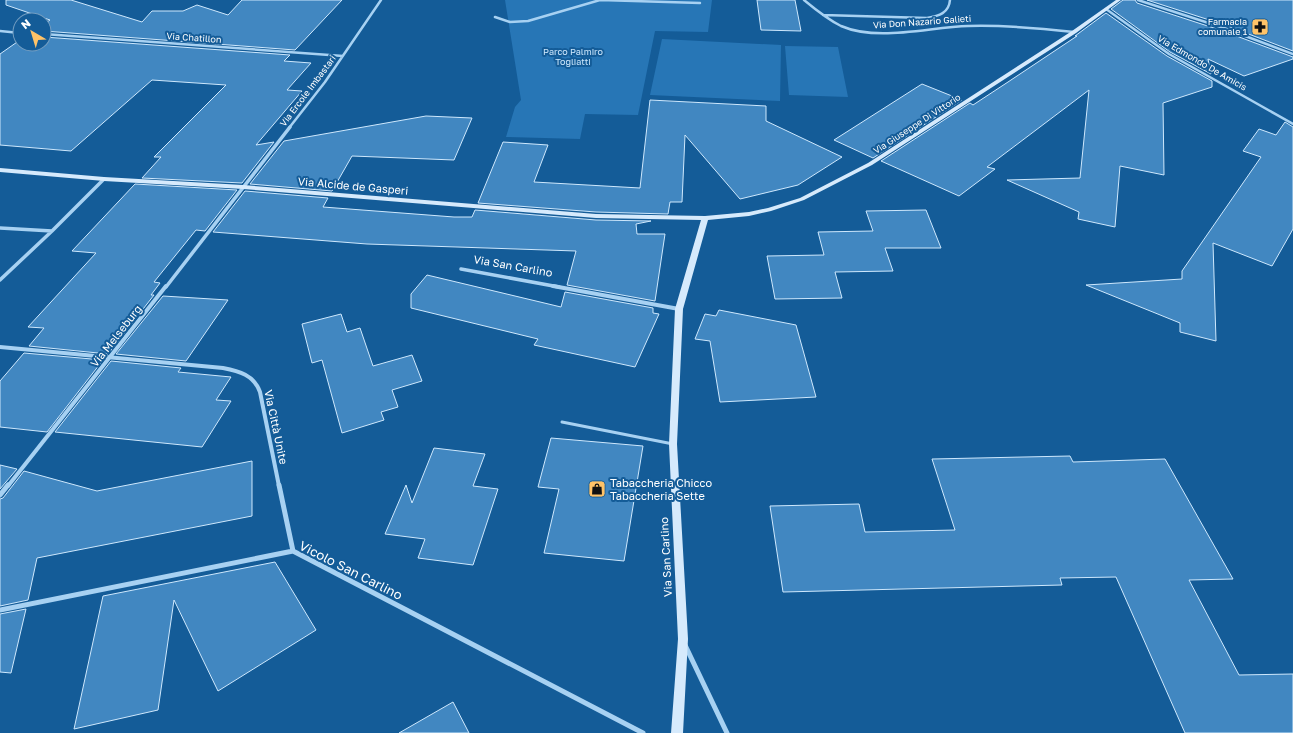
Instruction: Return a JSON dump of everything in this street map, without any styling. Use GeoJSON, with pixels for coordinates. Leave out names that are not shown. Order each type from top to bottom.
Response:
{"type":"FeatureCollection","features":[{"type":"Feature","properties":{"kind":"street","name":"Via Ercole Imbastari"},"geometry":{"type":"LineString","coordinates":[[243,187],[325,82],[380,0]]}},
{"type":"Feature","properties":{"kind":"street"},"geometry":{"type":"LineString","coordinates":[[590,0],[700,3]]}},
{"type":"Feature","properties":{"kind":"street"},"geometry":{"type":"LineString","coordinates":[[495,17],[510,22],[528,21],[600,0]]}},
{"type":"Feature","properties":{"kind":"street","name":"Via Don Nazario Galieti"},"geometry":{"type":"LineString","coordinates":[[804,0],[822,15],[848,29],[870,33],[907,32],[967,26],[1074,32]]}},
{"type":"Feature","properties":{"kind":"street"},"geometry":{"type":"LineString","coordinates":[[822,15],[927,18],[941,14],[948,10],[950,0]]}},
{"type":"Feature","properties":{"kind":"street","name":"Via Giuseppe Di Vittorio"},"geometry":{"type":"LineString","coordinates":[[705,218],[749,214],[769,210],[802,199],[830,186],[886,155],[1074,32],[1120,0]]}},
{"type":"Feature","properties":{"kind":"street"},"geometry":{"type":"LineString","coordinates":[[1138,0],[1231,31],[1293,54]]}},
{"type":"Feature","properties":{"kind":"street","name":"Via Edmondo De Amicis"},"geometry":{"type":"LineString","coordinates":[[1106,9],[1170,54],[1293,124]]}},
{"type":"Feature","properties":{"kind":"street"},"geometry":{"type":"LineString","coordinates":[[0,31],[12,32]]}},
{"type":"Feature","properties":{"kind":"street","name":"Via Chatillon"},"geometry":{"type":"LineString","coordinates":[[52,35],[343,56]]}},
{"type":"Feature","properties":{"kind":"street","name":"Via Alcide de Gasperi"},"geometry":{"type":"LineString","coordinates":[[0,170],[104,179],[243,187],[574,215],[705,218]]}},
{"type":"Feature","properties":{"kind":"street"},"geometry":{"type":"LineString","coordinates":[[0,280],[104,179]]}},
{"type":"Feature","properties":{"kind":"street","name":"Via Melseburg"},"geometry":{"type":"LineString","coordinates":[[0,495],[243,187]]}},
{"type":"Feature","properties":{"kind":"street","name":"Via San Carlino"},"geometry":{"type":"LineString","coordinates":[[677,733],[683,639],[673,444],[679,309],[705,218]]}},
{"type":"Feature","properties":{"kind":"street"},"geometry":{"type":"LineString","coordinates":[[0,228],[52,231]]}},
{"type":"Feature","properties":{"kind":"street","name":"Via San Carlino"},"geometry":{"type":"LineString","coordinates":[[461,269],[679,309]]}},
{"type":"Feature","properties":{"kind":"street","name":"Via Città Unite"},"geometry":{"type":"LineString","coordinates":[[0,347],[111,356],[222,368],[248,375],[255,382],[260,392],[293,551]]}},
{"type":"Feature","properties":{"kind":"street","name":"Vicolo San Carlino"},"geometry":{"type":"LineString","coordinates":[[0,610],[293,551],[643,733]]}},
{"type":"Feature","properties":{"kind":"street"},"geometry":{"type":"LineString","coordinates":[[683,639],[727,733]]}},
{"type":"Feature","properties":{"kind":"lane"},"geometry":{"type":"LineString","coordinates":[[562,422],[673,444]]}},
{"type":"Feature","properties":{"kind":"green space","name":"Parco Palmiro Togliatti"},"geometry":{"type":"Polygon","coordinates":[[[505,0],[712,0],[708,32],[655,31],[638,115],[585,114],[580,139],[506,137],[515,107],[521,100],[505,0]]]}},
{"type":"Feature","properties":{"kind":"green space"},"geometry":{"type":"Polygon","coordinates":[[[662,39],[781,45],[780,101],[650,95],[662,39]]]}},
{"type":"Feature","properties":{"kind":"green space"},"geometry":{"type":"Polygon","coordinates":[[[785,46],[838,47],[848,97],[789,95],[785,46]]]}},
{"type":"Feature","properties":{"kind":"building"},"geometry":{"type":"Polygon","coordinates":[[[6,0],[71,0],[142,22],[152,11],[183,11],[197,5],[228,15],[242,0],[342,0],[295,50],[52,32],[52,12],[27,12],[6,5],[6,0]]]}},
{"type":"Feature","properties":{"kind":"building"},"geometry":{"type":"Polygon","coordinates":[[[757,0],[795,0],[801,31],[761,30],[757,0]]]}},
{"type":"Feature","properties":{"kind":"building"},"geometry":{"type":"Polygon","coordinates":[[[1123,0],[1135,0],[1137,3],[1223,31],[1293,57],[1293,59],[1244,76],[1208,59],[1211,74],[1170,52],[1111,9],[1123,0]]]}},
{"type":"Feature","properties":{"kind":"building"},"geometry":{"type":"Polygon","coordinates":[[[1147,0],[1293,0],[1293,51],[1225,25],[1147,0]]]}},
{"type":"Feature","properties":{"kind":"building"},"geometry":{"type":"Polygon","coordinates":[[[1106,13],[1167,56],[1212,81],[1212,87],[1163,103],[1164,175],[1120,166],[1115,227],[1078,219],[1079,212],[1007,180],[1080,178],[1089,90],[987,167],[995,169],[959,196],[881,161],[970,103],[973,105],[1008,82],[1077,36],[1075,36],[1106,13]]]}},
{"type":"Feature","properties":{"kind":"building"},"geometry":{"type":"Polygon","coordinates":[[[52,38],[290,55],[284,61],[311,63],[287,90],[302,91],[256,145],[274,142],[242,183],[142,178],[161,157],[154,157],[226,85],[152,80],[71,151],[0,145],[0,54],[12,46],[12,52],[52,52],[52,38]]]}},
{"type":"Feature","properties":{"kind":"building"},"geometry":{"type":"Polygon","coordinates":[[[922,84],[962,100],[873,158],[834,140],[922,84]]]}},
{"type":"Feature","properties":{"kind":"building"},"geometry":{"type":"Polygon","coordinates":[[[650,100],[766,106],[766,121],[842,157],[798,185],[740,199],[685,135],[682,202],[670,202],[668,214],[596,212],[478,203],[503,142],[548,145],[534,182],[640,188],[650,100]]]}},
{"type":"Feature","properties":{"kind":"building"},"geometry":{"type":"Polygon","coordinates":[[[426,116],[472,118],[454,160],[352,156],[332,191],[250,184],[284,141],[426,116]]]}},
{"type":"Feature","properties":{"kind":"building"},"geometry":{"type":"Polygon","coordinates":[[[1285,122],[1293,127],[1293,229],[1272,266],[1213,243],[1216,341],[1180,332],[1180,323],[1086,285],[1182,279],[1182,271],[1261,157],[1243,151],[1259,129],[1276,135],[1285,122]]]}},
{"type":"Feature","properties":{"kind":"building"},"geometry":{"type":"Polygon","coordinates":[[[135,184],[237,190],[205,231],[196,230],[154,282],[160,283],[151,295],[154,295],[108,354],[29,346],[44,328],[28,327],[96,253],[72,251],[135,184]]]}},
{"type":"Feature","properties":{"kind":"building"},"geometry":{"type":"Polygon","coordinates":[[[245,191],[328,198],[323,207],[454,217],[472,217],[475,210],[596,220],[651,221],[636,224],[637,234],[665,234],[655,301],[567,285],[576,251],[367,244],[213,232],[245,191]]]}},
{"type":"Feature","properties":{"kind":"building"},"geometry":{"type":"Polygon","coordinates":[[[926,210],[941,248],[885,248],[893,271],[835,272],[842,298],[775,299],[767,256],[824,255],[818,232],[873,231],[866,211],[926,210]]]}},
{"type":"Feature","properties":{"kind":"building"},"geometry":{"type":"Polygon","coordinates":[[[427,275],[561,307],[565,292],[653,308],[653,313],[659,314],[635,367],[534,345],[538,339],[411,308],[411,294],[427,275]]]}},
{"type":"Feature","properties":{"kind":"building"},"geometry":{"type":"Polygon","coordinates":[[[163,296],[228,300],[186,361],[116,354],[163,296]]]}},
{"type":"Feature","properties":{"kind":"building"},"geometry":{"type":"Polygon","coordinates":[[[719,310],[796,325],[816,397],[720,402],[710,341],[695,339],[705,314],[716,316],[719,310]]]}},
{"type":"Feature","properties":{"kind":"building"},"geometry":{"type":"Polygon","coordinates":[[[341,314],[347,332],[360,328],[373,366],[412,355],[422,381],[392,390],[398,407],[381,412],[384,420],[342,433],[322,360],[312,363],[302,324],[341,314]]]}},
{"type":"Feature","properties":{"kind":"building"},"geometry":{"type":"Polygon","coordinates":[[[24,353],[103,360],[47,432],[0,427],[0,381],[24,353]]]}},
{"type":"Feature","properties":{"kind":"building"},"geometry":{"type":"Polygon","coordinates":[[[111,361],[181,368],[178,372],[231,377],[216,400],[231,401],[202,447],[55,432],[111,361]]]}},
{"type":"Feature","properties":{"kind":"building"},"geometry":{"type":"Polygon","coordinates":[[[551,438],[643,446],[624,561],[544,553],[559,489],[538,487],[551,438]]]}},
{"type":"Feature","properties":{"kind":"building"},"geometry":{"type":"Polygon","coordinates":[[[434,448],[485,454],[473,486],[498,489],[473,565],[418,558],[425,539],[385,534],[406,485],[412,503],[434,448]]]}},
{"type":"Feature","properties":{"kind":"building"},"geometry":{"type":"Polygon","coordinates":[[[1070,456],[1073,462],[1165,459],[1233,579],[1189,580],[1239,675],[1293,674],[1293,733],[1185,733],[1116,577],[1060,578],[1062,585],[783,592],[770,506],[859,504],[865,532],[955,530],[932,459],[1070,456]]]}},
{"type":"Feature","properties":{"kind":"building"},"geometry":{"type":"Polygon","coordinates":[[[252,461],[252,516],[37,558],[28,600],[0,606],[0,499],[3,498],[24,471],[97,491],[252,461]]]}},
{"type":"Feature","properties":{"kind":"building"},"geometry":{"type":"Polygon","coordinates":[[[0,465],[17,469],[0,489],[0,465]]]}},
{"type":"Feature","properties":{"kind":"building"},"geometry":{"type":"Polygon","coordinates":[[[275,562],[316,630],[218,691],[174,600],[158,710],[74,729],[103,596],[275,562]]]}},
{"type":"Feature","properties":{"kind":"building"},"geometry":{"type":"Polygon","coordinates":[[[26,609],[11,673],[0,672],[0,614],[26,609]]]}},
{"type":"Feature","properties":{"kind":"building"},"geometry":{"type":"Polygon","coordinates":[[[453,702],[469,733],[399,733],[453,702]]]}},
{"type":"Feature","properties":{"kind":"place","name":"Farmacia comunale 1"},"geometry":{"type":"Point","coordinates":[1260,27]}},
{"type":"Feature","properties":{"kind":"place","name":"Tabaccheria Chicco Tabaccheria Sette"},"geometry":{"type":"Point","coordinates":[597,489]}}]}
